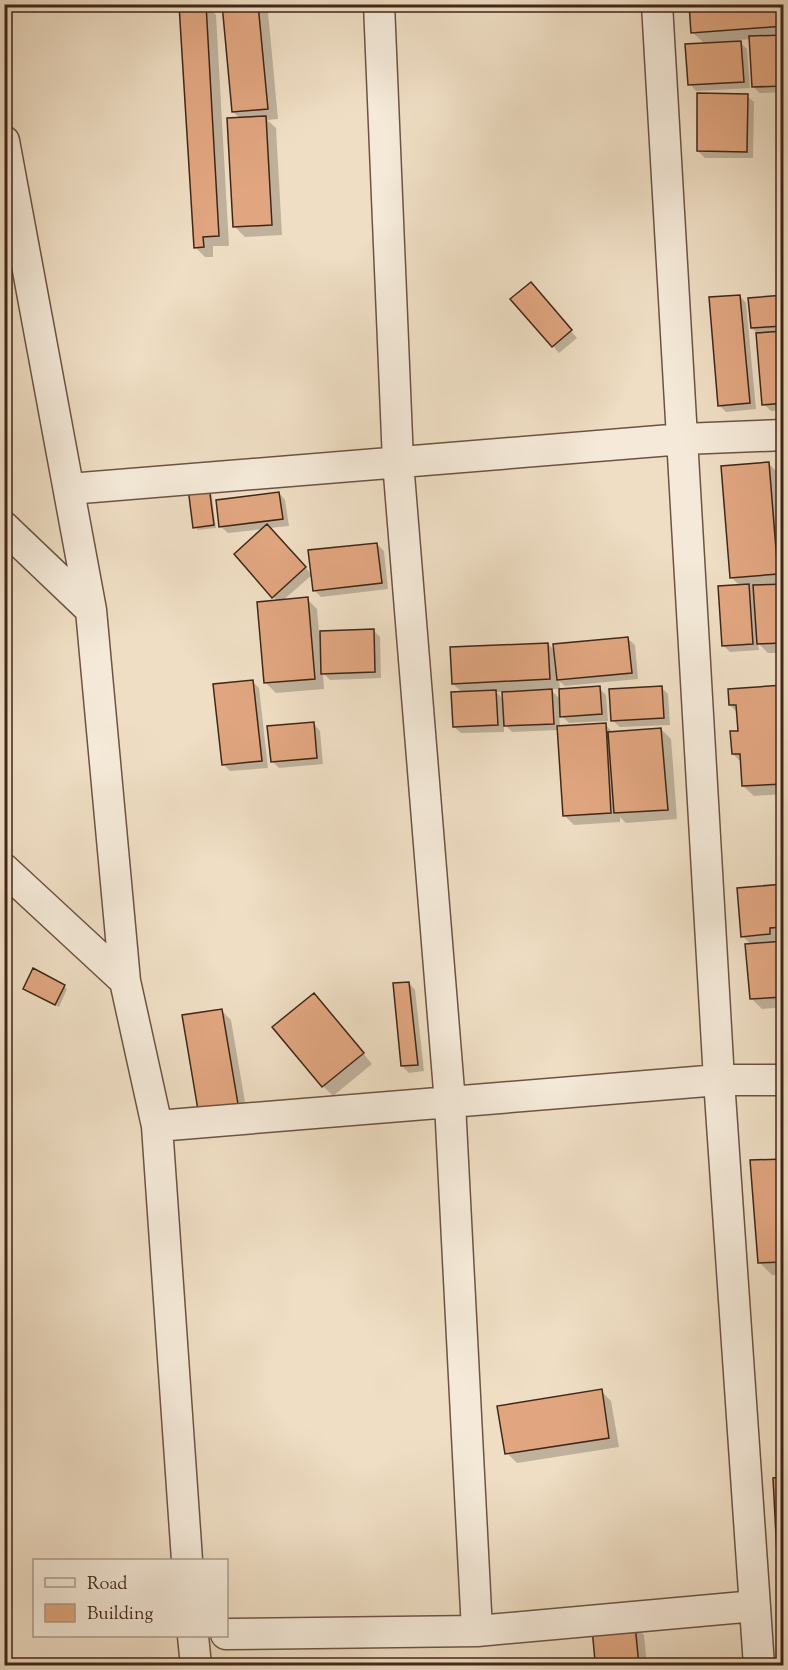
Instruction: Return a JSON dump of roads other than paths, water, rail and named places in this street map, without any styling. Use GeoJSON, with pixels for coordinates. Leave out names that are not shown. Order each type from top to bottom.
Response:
{"type":"FeatureCollection","features":[{"type":"Feature","properties":{"kind":"street"},"geometry":{"type":"LineString","coordinates":[[379,4],[398,462],[450,1103],[477,1631]]}},
{"type":"Feature","properties":{"kind":"street"},"geometry":{"type":"LineString","coordinates":[[657,4],[719,1080],[759,1665]]}},
{"type":"Feature","properties":{"kind":"street"},"geometry":{"type":"LineString","coordinates":[[4,141],[91,610],[125,981],[157,1126],[187,1559]]}},
{"type":"Feature","properties":{"kind":"street"},"geometry":{"type":"LineString","coordinates":[[69,489],[683,439],[783,435]]}},
{"type":"Feature","properties":{"kind":"street"},"geometry":{"type":"LineString","coordinates":[[4,527],[91,610]]}},
{"type":"Feature","properties":{"kind":"street"},"geometry":{"type":"LineString","coordinates":[[4,868],[125,981]]}},
{"type":"Feature","properties":{"kind":"street"},"geometry":{"type":"LineString","coordinates":[[157,1126],[719,1080],[783,1080]]}},
{"type":"Feature","properties":{"kind":"street"},"geometry":{"type":"LineString","coordinates":[[228,1634],[477,1631],[755,1606]]}},
{"type":"Feature","properties":{"kind":"street"},"geometry":{"type":"LineString","coordinates":[[193,1637],[196,1665]]}}]}
